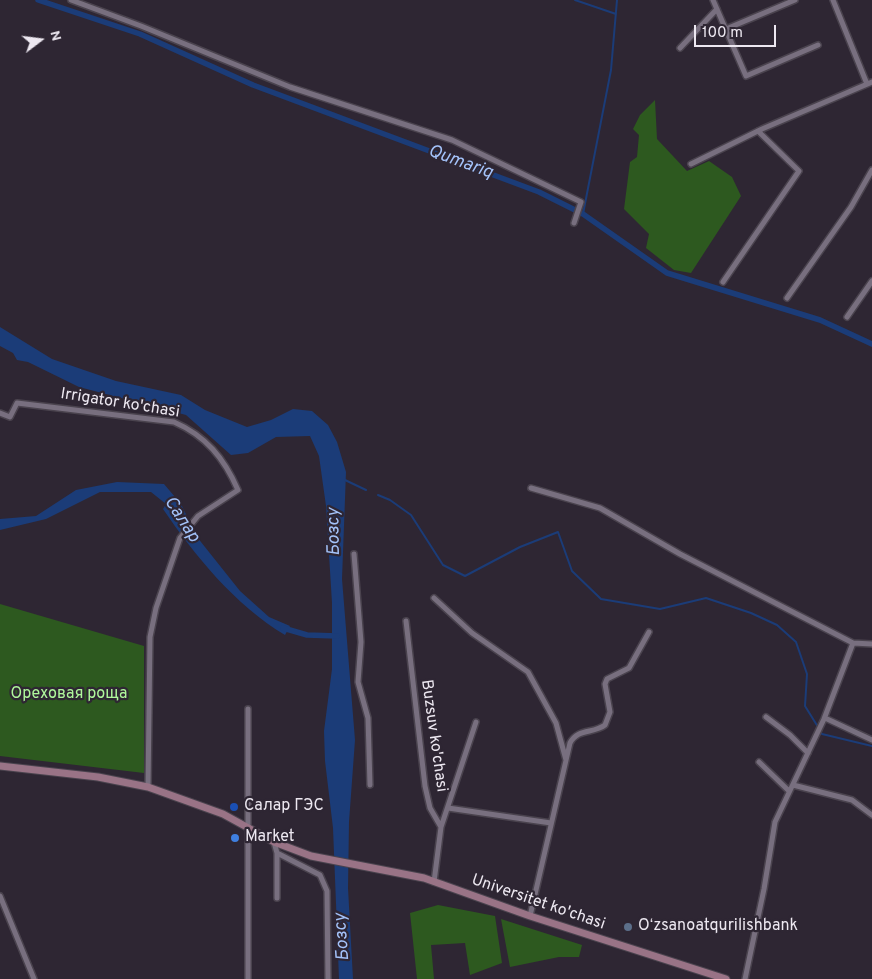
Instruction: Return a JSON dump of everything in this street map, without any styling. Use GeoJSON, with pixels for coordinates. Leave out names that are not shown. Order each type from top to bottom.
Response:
{"type":"FeatureCollection","features":[{"type":"Feature","properties":{"kind":"main road"},"geometry":{"type":"LineString","coordinates":[[0,766],[98,777],[148,787],[223,814],[274,842]]}},
{"type":"Feature","properties":{"kind":"main road","name":"Universitet ko'chasi"},"geometry":{"type":"LineString","coordinates":[[274,842],[322,860],[412,875],[530,916],[726,979]]}},
{"type":"Feature","properties":{"kind":"street"},"geometry":{"type":"LineString","coordinates":[[71,0],[141,26],[290,87],[452,140],[581,202],[574,223]]}},
{"type":"Feature","properties":{"kind":"street"},"geometry":{"type":"LineString","coordinates":[[726,30],[795,0]]}},
{"type":"Feature","properties":{"kind":"street"},"geometry":{"type":"LineString","coordinates":[[691,164],[758,131],[869,83],[833,0]]}},
{"type":"Feature","properties":{"kind":"street"},"geometry":{"type":"LineString","coordinates":[[714,1],[746,76],[818,45]]}},
{"type":"Feature","properties":{"kind":"street"},"geometry":{"type":"LineString","coordinates":[[680,48],[717,9]]}},
{"type":"Feature","properties":{"kind":"street"},"geometry":{"type":"LineString","coordinates":[[723,282],[799,171],[758,131]]}},
{"type":"Feature","properties":{"kind":"street"},"geometry":{"type":"LineString","coordinates":[[787,298],[851,208],[872,170]]}},
{"type":"Feature","properties":{"kind":"street"},"geometry":{"type":"LineString","coordinates":[[847,317],[872,281]]}},
{"type":"Feature","properties":{"kind":"street","name":"Irrigator ko'chasi"},"geometry":{"type":"LineString","coordinates":[[0,413],[10,417],[18,403],[174,422],[193,431],[217,452],[229,468],[238,490],[198,516],[180,538],[156,608],[150,636],[148,787]]}},
{"type":"Feature","properties":{"kind":"street"},"geometry":{"type":"LineString","coordinates":[[531,488],[600,508],[680,554],[853,643],[872,644]]}},
{"type":"Feature","properties":{"kind":"street"},"geometry":{"type":"LineString","coordinates":[[354,554],[361,642],[358,682],[368,718],[370,785]]}},
{"type":"Feature","properties":{"kind":"street"},"geometry":{"type":"LineString","coordinates":[[434,598],[472,633],[528,672],[556,723],[566,761]]}},
{"type":"Feature","properties":{"kind":"street","name":"Buzsuv ko'chasi"},"geometry":{"type":"LineString","coordinates":[[406,620],[425,786],[430,808],[441,827]]}},
{"type":"Feature","properties":{"kind":"street"},"geometry":{"type":"LineString","coordinates":[[530,916],[573,737],[605,725],[610,712],[605,684],[608,679],[629,668],[649,632]]}},
{"type":"Feature","properties":{"kind":"street"},"geometry":{"type":"LineString","coordinates":[[745,979],[764,889],[775,822],[824,719],[853,643]]}},
{"type":"Feature","properties":{"kind":"street"},"geometry":{"type":"LineString","coordinates":[[248,709],[249,828],[246,852],[248,979]]}},
{"type":"Feature","properties":{"kind":"street"},"geometry":{"type":"LineString","coordinates":[[766,717],[790,735],[808,753]]}},
{"type":"Feature","properties":{"kind":"street"},"geometry":{"type":"LineString","coordinates":[[824,719],[872,740]]}},
{"type":"Feature","properties":{"kind":"street"},"geometry":{"type":"LineString","coordinates":[[434,882],[441,827],[476,722]]}},
{"type":"Feature","properties":{"kind":"street"},"geometry":{"type":"LineString","coordinates":[[759,762],[789,791]]}},
{"type":"Feature","properties":{"kind":"street"},"geometry":{"type":"LineString","coordinates":[[793,785],[852,800],[872,815]]}},
{"type":"Feature","properties":{"kind":"street"},"geometry":{"type":"LineString","coordinates":[[448,808],[551,823]]}},
{"type":"Feature","properties":{"kind":"street"},"geometry":{"type":"LineString","coordinates":[[274,842],[277,853],[277,898]]}},
{"type":"Feature","properties":{"kind":"street"},"geometry":{"type":"LineString","coordinates":[[277,853],[320,875],[325,881],[327,891],[328,979]]}},
{"type":"Feature","properties":{"kind":"street"},"geometry":{"type":"LineString","coordinates":[[0,896],[34,979]]}},
{"type":"Feature","properties":{"kind":"green space"},"geometry":{"type":"Polygon","coordinates":[[[655,100],[657,139],[687,171],[709,161],[732,177],[741,196],[691,273],[674,270],[646,248],[649,234],[624,209],[630,162],[637,157],[639,135],[633,129],[640,115],[655,100]]]}},
{"type":"Feature","properties":{"kind":"green space","name":"Ореховая роща"},"geometry":{"type":"Polygon","coordinates":[[[0,604],[144,646],[144,773],[0,756],[0,604]]]}},
{"type":"Feature","properties":{"kind":"green space"},"geometry":{"type":"Polygon","coordinates":[[[438,905],[495,916],[502,963],[470,975],[465,943],[431,945],[434,979],[417,979],[410,913],[438,905]]]}},
{"type":"Feature","properties":{"kind":"green space"},"geometry":{"type":"Polygon","coordinates":[[[501,919],[582,945],[579,957],[559,957],[510,967],[501,919]]]}},
{"type":"Feature","properties":{"kind":"water","name":"Бозсу"},"geometry":{"type":"Polygon","coordinates":[[[0,327],[52,359],[116,381],[181,395],[205,410],[247,427],[271,420],[293,409],[312,411],[328,425],[337,442],[346,472],[342,579],[355,740],[349,822],[348,888],[353,979],[339,979],[333,828],[325,761],[324,731],[332,669],[332,603],[326,506],[319,456],[310,436],[276,437],[248,453],[231,455],[186,415],[79,387],[28,362],[17,360],[13,353],[0,346],[0,327]]]}},
{"type":"Feature","properties":{"kind":"water","name":"Салар"},"geometry":{"type":"Polygon","coordinates":[[[117,482],[164,484],[181,504],[197,537],[240,591],[269,617],[290,626],[285,635],[249,609],[202,562],[163,509],[166,504],[151,492],[100,492],[46,519],[0,530],[0,519],[36,516],[76,490],[117,482]]]}},
{"type":"Feature","properties":{"kind":"waterway","name":"Qumariq"},"geometry":{"type":"LineString","coordinates":[[38,0],[140,34],[253,85],[539,192],[583,214],[667,273],[820,320],[872,344]]}},
{"type":"Feature","properties":{"kind":"waterway"},"geometry":{"type":"LineString","coordinates":[[575,0],[616,14]]}},
{"type":"Feature","properties":{"kind":"waterway"},"geometry":{"type":"LineString","coordinates":[[583,214],[611,70],[617,0]]}},
{"type":"Feature","properties":{"kind":"waterway"},"geometry":{"type":"LineString","coordinates":[[345,480],[366,490]]}},
{"type":"Feature","properties":{"kind":"waterway"},"geometry":{"type":"LineString","coordinates":[[378,495],[390,500],[411,515],[443,565],[465,576],[520,547],[558,532],[572,571],[601,599],[660,609],[706,598],[751,613],[777,625],[796,642],[807,674],[805,706],[818,727]]}},
{"type":"Feature","properties":{"kind":"waterway","name":"Салар"},"geometry":{"type":"LineString","coordinates":[[283,628],[307,635],[337,636]]}},
{"type":"Feature","properties":{"kind":"waterway"},"geometry":{"type":"LineString","coordinates":[[820,731],[822,734],[872,746]]}},
{"type":"Feature","properties":{"kind":"place","name":"Салар ГЭС"},"geometry":{"type":"Point","coordinates":[234,807]}},
{"type":"Feature","properties":{"kind":"place","name":"Market"},"geometry":{"type":"Point","coordinates":[235,838]}},
{"type":"Feature","properties":{"kind":"place","name":"Oʻzsanoatqurilishbank"},"geometry":{"type":"Point","coordinates":[628,927]}}]}
